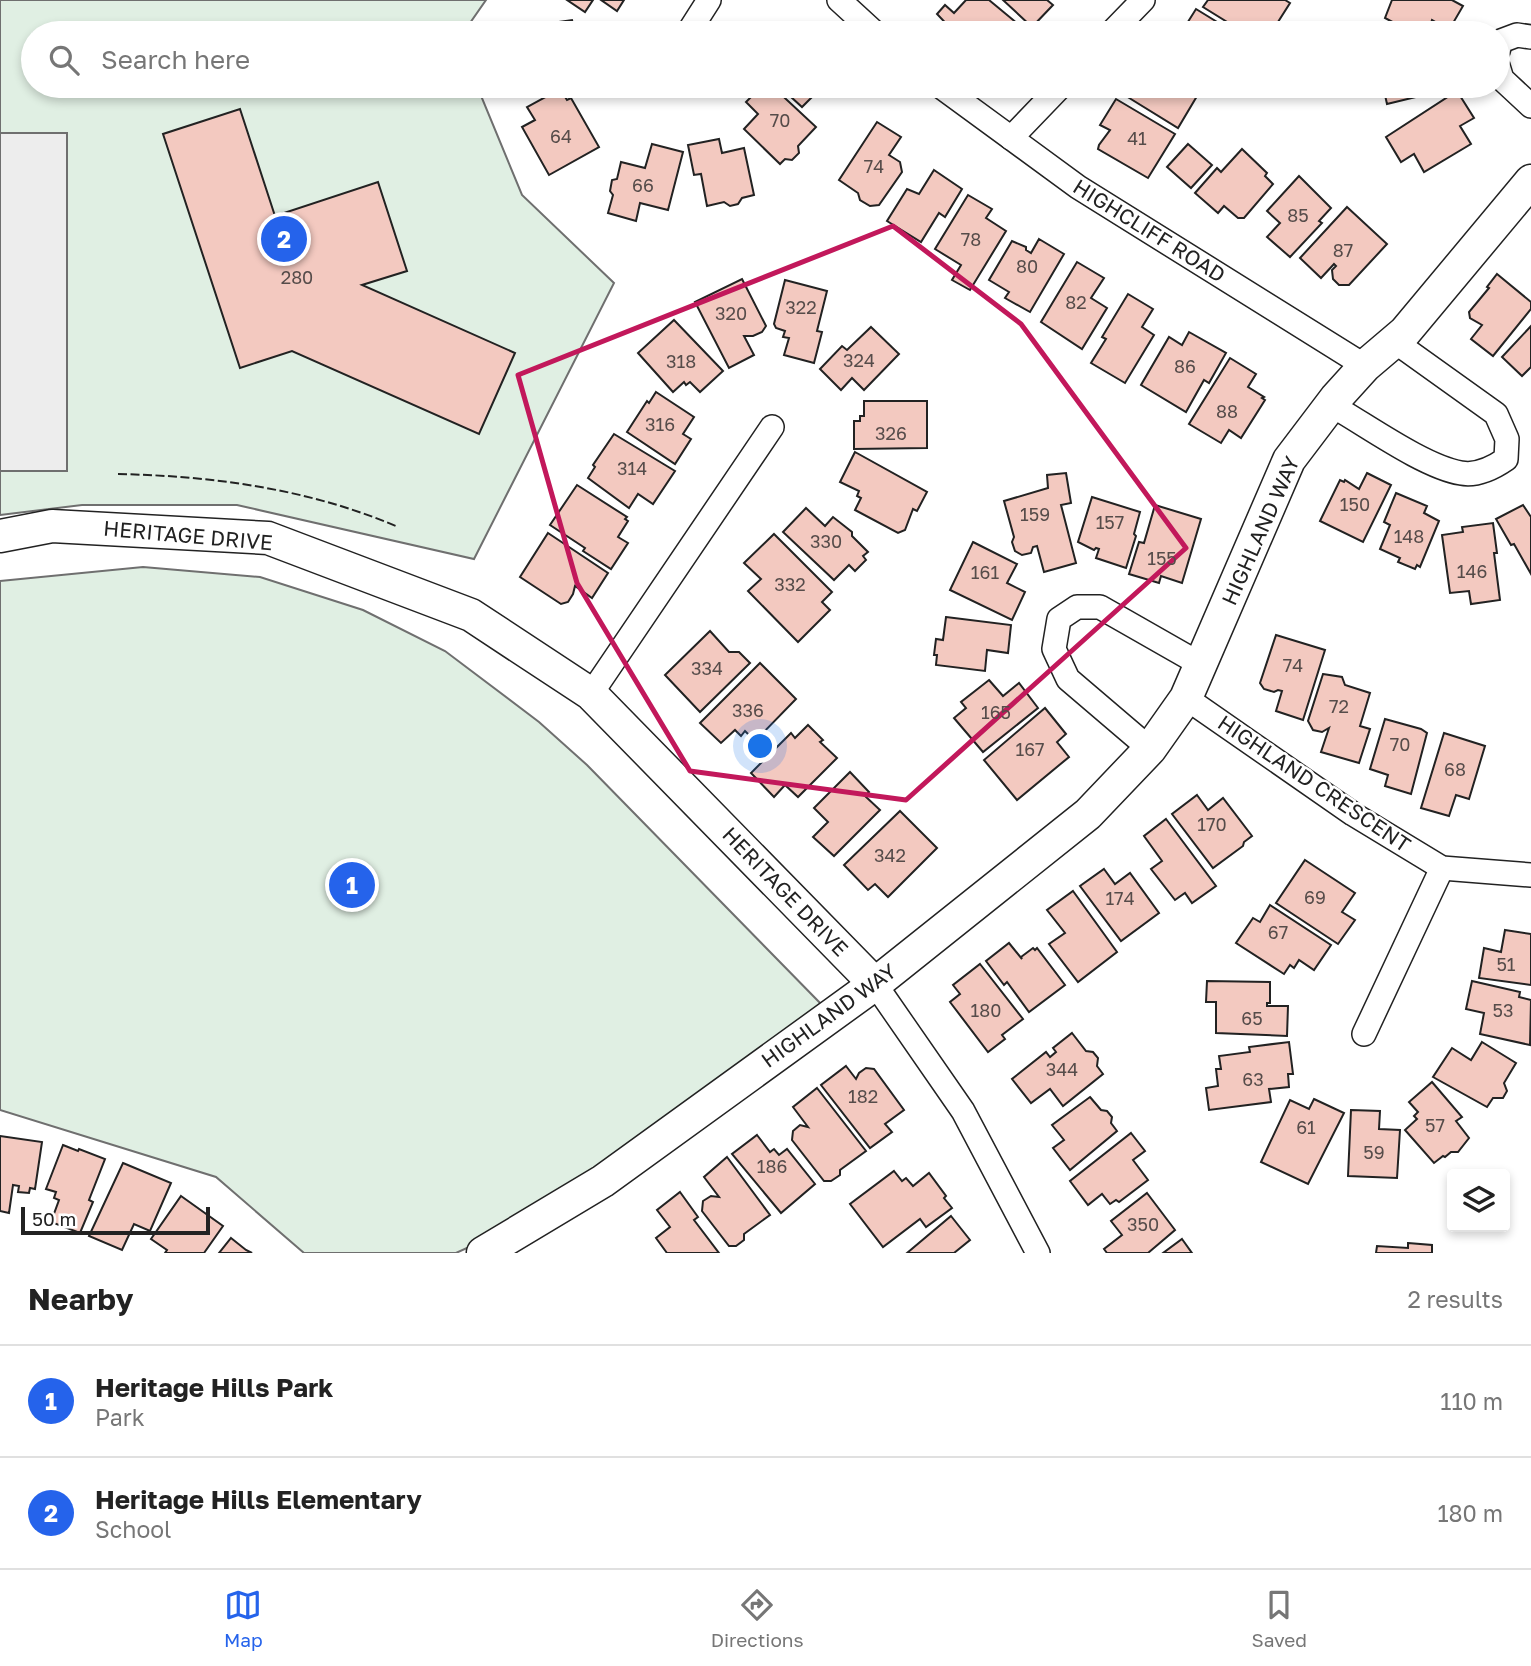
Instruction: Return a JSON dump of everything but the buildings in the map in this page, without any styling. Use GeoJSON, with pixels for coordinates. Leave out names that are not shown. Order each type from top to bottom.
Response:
{"type":"FeatureCollection","features":[{"type":"Feature","properties":{"kind":"street"},"geometry":{"type":"LineString","coordinates":[[696,21],[709,0]]}},
{"type":"Feature","properties":{"kind":"street"},"geometry":{"type":"LineString","coordinates":[[839,0],[862,21]]}},
{"type":"Feature","properties":{"kind":"street"},"geometry":{"type":"LineString","coordinates":[[1123,21],[1143,0]]}},
{"type":"Feature","properties":{"kind":"street"},"geometry":{"type":"LineString","coordinates":[[1510,38],[1517,35],[1531,37]]}},
{"type":"Feature","properties":{"kind":"street"},"geometry":{"type":"LineString","coordinates":[[1510,86],[1531,106]]}},
{"type":"Feature","properties":{"kind":"street","name":"HIGHCLIFF ROAD"},"geometry":{"type":"LineString","coordinates":[[956,98],[1078,187],[1365,366]]}},
{"type":"Feature","properties":{"kind":"street"},"geometry":{"type":"LineString","coordinates":[[1011,138],[1049,98]]}},
{"type":"Feature","properties":{"kind":"street","name":"HIGHLAND WAY"},"geometry":{"type":"LineString","coordinates":[[484,1253],[603,1181],[875,984],[1088,814],[1150,749],[1186,698],[1289,460],[1331,405],[1365,366],[1405,332],[1531,181]]}},
{"type":"Feature","properties":{"kind":"street"},"geometry":{"type":"LineString","coordinates":[[1331,405],[1436,466],[1463,474],[1490,470],[1506,460],[1507,439],[1496,414],[1394,341]]}},
{"type":"Feature","properties":{"kind":"street"},"geometry":{"type":"LineString","coordinates":[[591,694],[772,428]]}},
{"type":"Feature","properties":{"kind":"street","name":"HERITAGE DRIVE"},"geometry":{"type":"LineString","coordinates":[[0,536],[52,526],[268,538],[471,615],[591,694],[875,984],[963,1111],[1038,1253]]}},
{"type":"Feature","properties":{"kind":"street"},"geometry":{"type":"LineString","coordinates":[[1150,749],[1068,680],[1054,649],[1059,619],[1077,607],[1100,607],[1200,664]]}},
{"type":"Feature","properties":{"kind":"street","name":"HIGHLAND CRESCENT"},"geometry":{"type":"LineString","coordinates":[[1186,698],[1353,814],[1442,868],[1531,875]]}},
{"type":"Feature","properties":{"kind":"street"},"geometry":{"type":"LineString","coordinates":[[1364,1034],[1442,868]]}},
{"type":"Feature","properties":{"kind":"highlighted area"},"geometry":{"type":"Polygon","coordinates":[[[893,226],[1021,324],[1186,548],[906,800],[690,771],[577,583],[518,375],[893,226]]]}},
{"type":"Feature","properties":{"kind":"green space"},"geometry":{"type":"Polygon","coordinates":[[[0,0],[486,0],[471,21],[21,21],[21,98],[482,98],[522,195],[614,283],[474,559],[237,505],[82,505],[0,515],[0,0]]]}},
{"type":"Feature","properties":{"kind":"green space"},"geometry":{"type":"Polygon","coordinates":[[[143,567],[260,577],[363,610],[445,651],[539,722],[587,765],[822,1005],[630,1156],[500,1233],[456,1253],[304,1253],[216,1177],[0,1110],[0,581],[143,567]]]}},
{"type":"Feature","properties":{"kind":"shaded area"},"geometry":{"type":"Polygon","coordinates":[[[0,133],[67,133],[67,471],[0,471],[0,133]]]}},
{"type":"Feature","properties":{"kind":"fence"},"geometry":{"type":"LineString","coordinates":[[118,474],[190,478],[260,487],[329,503],[396,526]]}},
{"type":"Feature","properties":{"kind":"place","name":"Heritage Hills Elementary"},"geometry":{"type":"Point","coordinates":[284,239]}},
{"type":"Feature","properties":{"kind":"place","name":"Heritage Hills Park"},"geometry":{"type":"Point","coordinates":[352,885]}}]}
